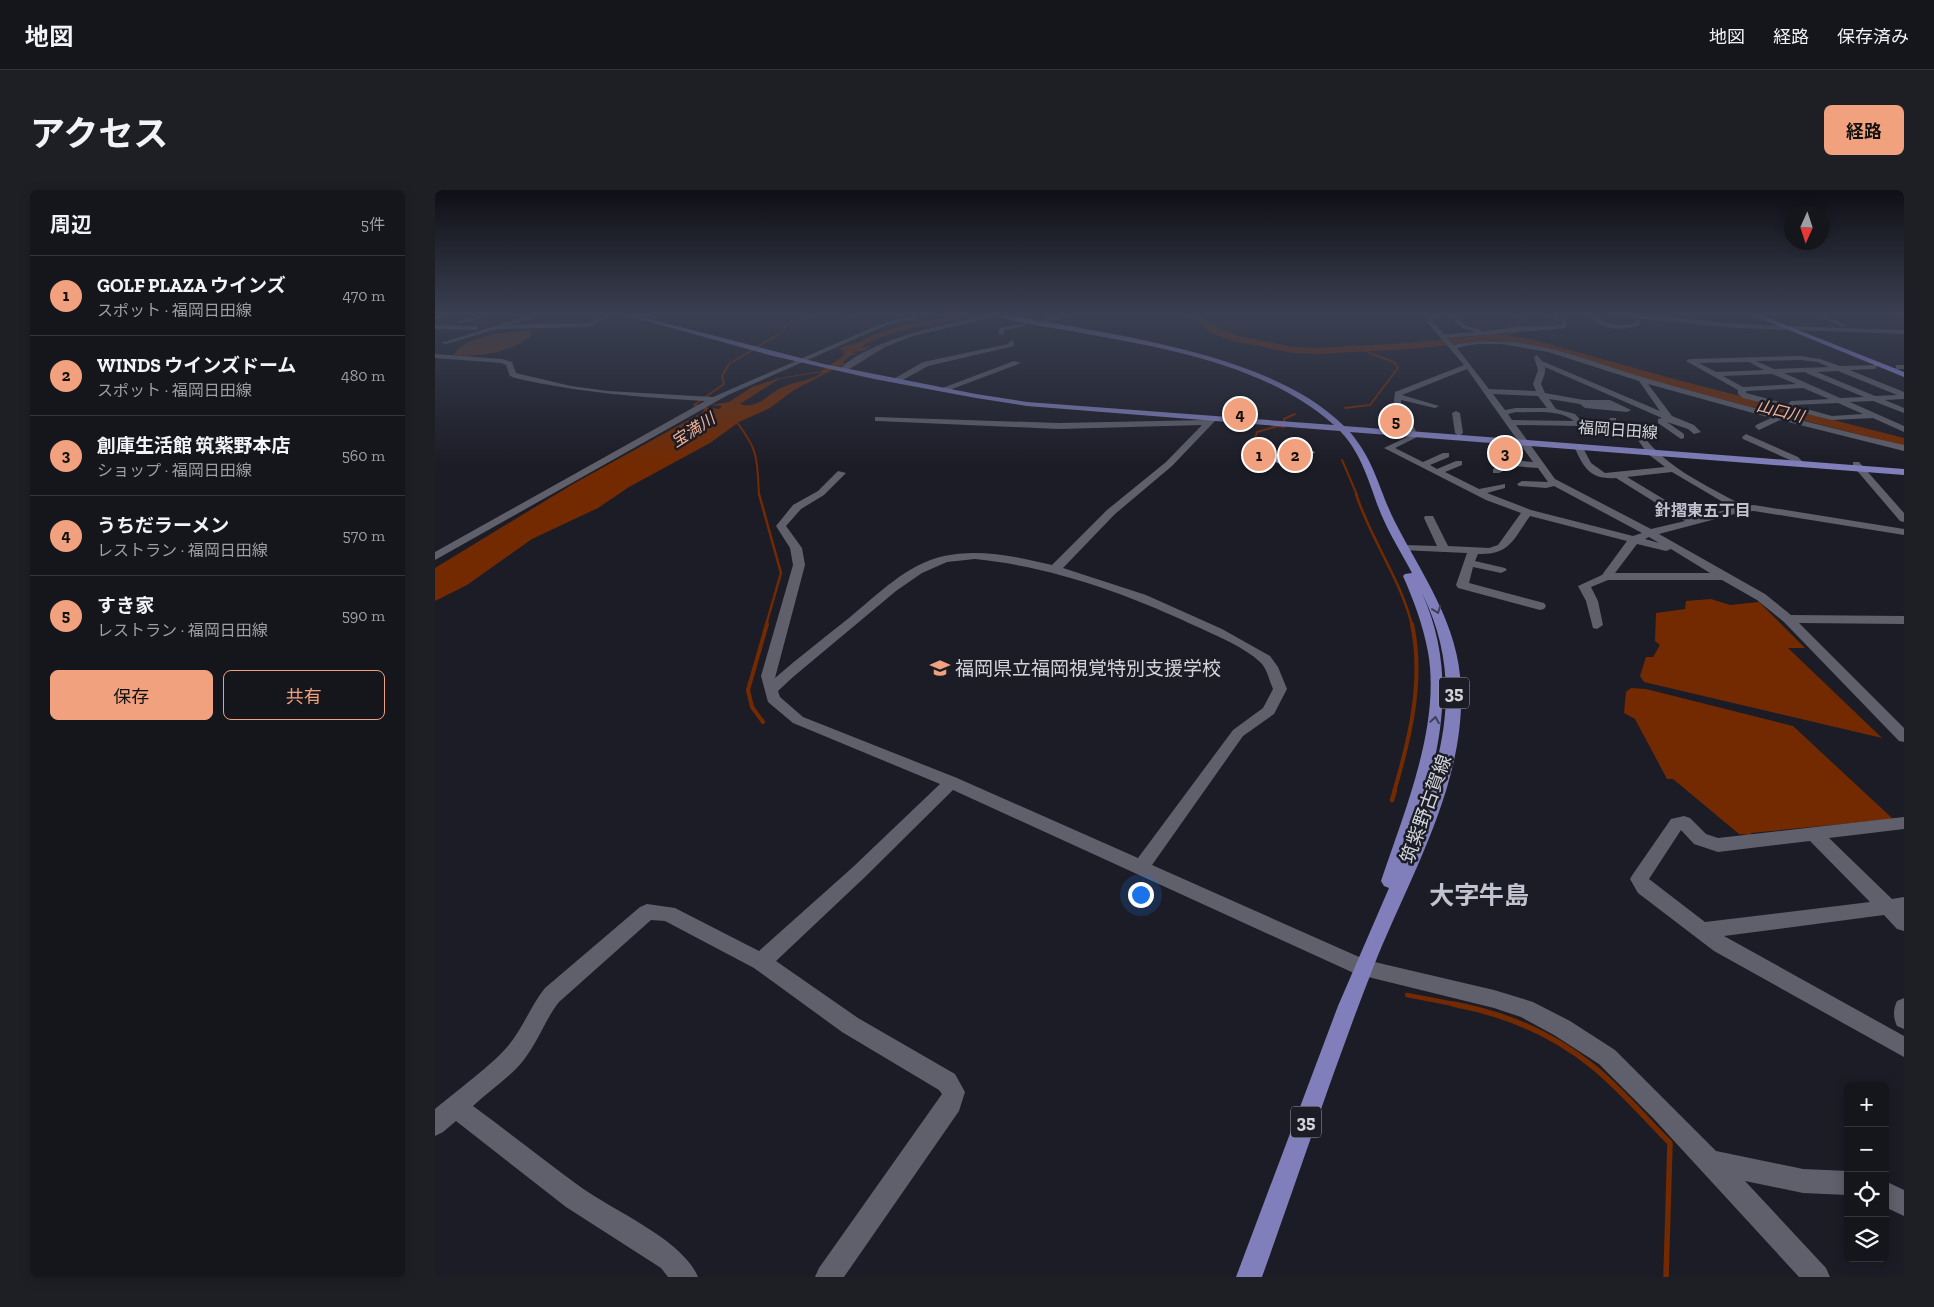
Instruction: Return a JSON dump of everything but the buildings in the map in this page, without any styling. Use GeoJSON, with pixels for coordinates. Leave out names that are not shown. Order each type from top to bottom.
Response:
{"type":"FeatureCollection","features":[{"type":"Feature","properties":{"kind":"highway"},"geometry":{"type":"LineString","coordinates":[[1869,365],[1903,371]]}},
{"type":"Feature","properties":{"kind":"highway"},"geometry":{"type":"LineString","coordinates":[[1887,365],[1903,371]]}},
{"type":"Feature","properties":{"kind":"main road","name":"福岡日田線"},"geometry":{"type":"LineString","coordinates":[[825,365],[941,390],[1027,404],[1211,420],[1459,433],[1578,446],[1650,450]]}},
{"type":"Feature","properties":{"kind":"main road"},"geometry":{"type":"LineString","coordinates":[[1214,365],[1241,374],[1275,390],[1337,427]]}},
{"type":"Feature","properties":{"kind":"main road","name":"筑紫野古賀線"},"geometry":{"type":"LineString","coordinates":[[1249,1277],[1363,968],[1429,812],[1448,749],[1453,701],[1450,660],[1444,627],[1435,604],[1390,521],[1371,472],[1360,451],[1337,427]]}},
{"type":"Feature","properties":{"kind":"main road","name":"筑紫野古賀線"},"geometry":{"type":"LineString","coordinates":[[1337,427],[1363,474],[1383,528],[1417,592],[1433,642],[1437,677],[1438,702],[1430,754],[1363,968]]}},
{"type":"Feature","properties":{"kind":"main road","name":"福岡日田線"},"geometry":{"type":"LineString","coordinates":[[1412,431],[1904,468]]}},
{"type":"Feature","properties":{"kind":"main road","name":"福岡日田線"},"geometry":{"type":"LineString","coordinates":[[1859,466],[1904,472]]}},
{"type":"Feature","properties":{"kind":"street"},"geometry":{"type":"LineString","coordinates":[[509,365],[513,374],[571,388],[608,393],[713,400]]}},
{"type":"Feature","properties":{"kind":"street"},"geometry":{"type":"LineString","coordinates":[[435,557],[713,400],[792,365]]}},
{"type":"Feature","properties":{"kind":"street"},"geometry":{"type":"LineString","coordinates":[[841,368],[847,365]]}},
{"type":"Feature","properties":{"kind":"street"},"geometry":{"type":"LineString","coordinates":[[896,380],[925,365]]}},
{"type":"Feature","properties":{"kind":"street"},"geometry":{"type":"LineString","coordinates":[[941,390],[1012,365]]}},
{"type":"Feature","properties":{"kind":"street"},"geometry":{"type":"LineString","coordinates":[[1541,365],[1543,375],[1537,384],[1542,396],[1553,411]]}},
{"type":"Feature","properties":{"kind":"street"},"geometry":{"type":"LineString","coordinates":[[1545,365],[1691,427],[1697,432]]}},
{"type":"Feature","properties":{"kind":"street"},"geometry":{"type":"LineString","coordinates":[[1596,365],[1642,380],[1904,448]]}},
{"type":"Feature","properties":{"kind":"street"},"geometry":{"type":"LineString","coordinates":[[1697,365],[1742,389],[1804,386]]}},
{"type":"Feature","properties":{"kind":"street"},"geometry":{"type":"LineString","coordinates":[[1759,365],[1904,429]]}},
{"type":"Feature","properties":{"kind":"street"},"geometry":{"type":"LineString","coordinates":[[1830,365],[1904,396]]}},
{"type":"Feature","properties":{"kind":"street"},"geometry":{"type":"LineString","coordinates":[[1682,551],[1527,512],[1479,492],[1388,448],[1413,437],[1412,431],[1397,411],[1398,394],[1456,369],[1469,366],[1555,483],[1650,533],[1727,576],[1761,597],[1788,619],[1901,730]]}},
{"type":"Feature","properties":{"kind":"street"},"geometry":{"type":"LineString","coordinates":[[1715,374],[1875,367]]}},
{"type":"Feature","properties":{"kind":"street"},"geometry":{"type":"LineString","coordinates":[[1806,370],[1904,411]]}},
{"type":"Feature","properties":{"kind":"street"},"geometry":{"type":"LineString","coordinates":[[1642,380],[1669,418]]}},
{"type":"Feature","properties":{"kind":"street"},"geometry":{"type":"LineString","coordinates":[[1742,389],[1742,394],[1746,396],[1832,418],[1873,416]]}},
{"type":"Feature","properties":{"kind":"street"},"geometry":{"type":"LineString","coordinates":[[1487,391],[1584,402]]}},
{"type":"Feature","properties":{"kind":"street"},"geometry":{"type":"LineString","coordinates":[[1493,399],[1542,396]]}},
{"type":"Feature","properties":{"kind":"street"},"geometry":{"type":"LineString","coordinates":[[1775,403],[1904,396]]}},
{"type":"Feature","properties":{"kind":"street"},"geometry":{"type":"LineString","coordinates":[[1397,397],[1435,406]]}},
{"type":"Feature","properties":{"kind":"street"},"geometry":{"type":"LineString","coordinates":[[1503,413],[1516,410],[1569,413],[1575,416],[1580,424],[1510,422]]}},
{"type":"Feature","properties":{"kind":"street"},"geometry":{"type":"LineString","coordinates":[[1456,413],[1459,433]]}},
{"type":"Feature","properties":{"kind":"street"},"geometry":{"type":"LineString","coordinates":[[1759,427],[1781,416]]}},
{"type":"Feature","properties":{"kind":"street"},"geometry":{"type":"LineString","coordinates":[[1669,418],[1661,421],[1681,436]]}},
{"type":"Feature","properties":{"kind":"street"},"geometry":{"type":"LineString","coordinates":[[879,419],[1059,426],[1211,420]]}},
{"type":"Feature","properties":{"kind":"street"},"geometry":{"type":"LineString","coordinates":[[1055,569],[1111,512],[1169,464],[1211,420]]}},
{"type":"Feature","properties":{"kind":"street"},"geometry":{"type":"LineString","coordinates":[[1613,420],[1611,423],[1635,430],[1636,437],[1674,469],[1742,509]]}},
{"type":"Feature","properties":{"kind":"street"},"geometry":{"type":"LineString","coordinates":[[1746,437],[1797,461]]}},
{"type":"Feature","properties":{"kind":"street"},"geometry":{"type":"LineString","coordinates":[[1578,446],[1586,464],[1598,474],[1618,475],[1674,469]]}},
{"type":"Feature","properties":{"kind":"street"},"geometry":{"type":"LineString","coordinates":[[1423,465],[1446,456]]}},
{"type":"Feature","properties":{"kind":"street"},"geometry":{"type":"LineString","coordinates":[[1437,472],[1459,462]]}},
{"type":"Feature","properties":{"kind":"street"},"geometry":{"type":"LineString","coordinates":[[1497,471],[1512,462],[1541,465]]}},
{"type":"Feature","properties":{"kind":"street"},"geometry":{"type":"LineString","coordinates":[[1859,466],[1904,519]]}},
{"type":"Feature","properties":{"kind":"street"},"geometry":{"type":"LineString","coordinates":[[841,473],[821,493],[797,507],[781,526],[796,548],[799,565],[768,676],[773,698],[797,720],[951,782],[1142,866],[1363,968],[1494,999],[1526,1009],[1563,1028],[1607,1057],[1661,1110],[1817,1277]]}},
{"type":"Feature","properties":{"kind":"street"},"geometry":{"type":"LineString","coordinates":[[1618,475],[1694,522]]}},
{"type":"Feature","properties":{"kind":"street"},"geometry":{"type":"LineString","coordinates":[[1522,484],[1546,485],[1555,483]]}},
{"type":"Feature","properties":{"kind":"street"},"geometry":{"type":"LineString","coordinates":[[1479,492],[1502,486]]}},
{"type":"Feature","properties":{"kind":"street"},"geometry":{"type":"LineString","coordinates":[[1607,577],[1634,540],[1650,533],[1742,509],[1754,508],[1904,532]]}},
{"type":"Feature","properties":{"kind":"street"},"geometry":{"type":"LineString","coordinates":[[1405,548],[1490,552],[1502,546],[1527,512]]}},
{"type":"Feature","properties":{"kind":"street"},"geometry":{"type":"LineString","coordinates":[[1429,518],[1444,550]]}},
{"type":"Feature","properties":{"kind":"street"},"geometry":{"type":"LineString","coordinates":[[435,547],[449,549]]}},
{"type":"Feature","properties":{"kind":"street"},"geometry":{"type":"LineString","coordinates":[[1473,551],[1462,585],[1540,606]]}},
{"type":"Feature","properties":{"kind":"street"},"geometry":{"type":"LineString","coordinates":[[771,690],[902,582],[927,566],[946,558],[972,555],[996,556],[1055,569],[1187,617],[1229,637],[1267,661],[1280,689],[1269,711],[1238,733],[1142,866]]}},
{"type":"Feature","properties":{"kind":"street"},"geometry":{"type":"LineString","coordinates":[[1469,563],[1501,570]]}},
{"type":"Feature","properties":{"kind":"street"},"geometry":{"type":"LineString","coordinates":[[1597,625],[1592,601],[1584,586],[1607,577],[1727,576]]}},
{"type":"Feature","properties":{"kind":"street"},"geometry":{"type":"LineString","coordinates":[[1788,619],[1904,620]]}},
{"type":"Feature","properties":{"kind":"street"},"geometry":{"type":"LineString","coordinates":[[761,962],[859,872],[951,782]]}},
{"type":"Feature","properties":{"kind":"street"},"geometry":{"type":"LineString","coordinates":[[1904,823],[1718,845],[1700,839],[1684,822],[1677,823],[1639,880],[1644,888],[1700,931],[1904,1047]]}},
{"type":"Feature","properties":{"kind":"street"},"geometry":{"type":"LineString","coordinates":[[1815,835],[1896,906],[1904,923]]}},
{"type":"Feature","properties":{"kind":"street"},"geometry":{"type":"LineString","coordinates":[[1700,931],[1896,906]]}},
{"type":"Feature","properties":{"kind":"street"},"geometry":{"type":"LineString","coordinates":[[435,1124],[514,1055],[533,1029],[540,1010],[552,995],[647,912],[668,913],[761,962],[850,1025],[947,1082],[954,1092],[951,1103],[828,1277]]}},
{"type":"Feature","properties":{"kind":"street"},"geometry":{"type":"LineString","coordinates":[[1904,1008],[1904,1019]]}},
{"type":"Feature","properties":{"kind":"street"},"geometry":{"type":"LineString","coordinates":[[456,1107],[575,1198],[670,1259],[685,1277]]}},
{"type":"Feature","properties":{"kind":"street"},"geometry":{"type":"LineString","coordinates":[[1709,1162],[1803,1181],[1844,1183]]}},
{"type":"Feature","properties":{"kind":"street"},"geometry":{"type":"LineString","coordinates":[[1889,1195],[1904,1203]]}},
{"type":"Feature","properties":{"kind":"water","name":"宝満川"},"geometry":{"type":"Polygon","coordinates":[[[830,365],[843,365],[794,390],[770,408],[739,422],[710,443],[629,487],[598,508],[532,539],[467,585],[435,601],[435,568],[573,484],[704,411],[703,407],[719,409],[722,406],[710,405],[729,402],[752,387],[779,378],[821,371],[830,365]],[[823,372],[779,379],[740,404],[747,405],[759,402],[780,388],[809,379],[823,372]]]}},
{"type":"Feature","properties":{"kind":"water"},"geometry":{"type":"Polygon","coordinates":[[[1711,599],[1730,605],[1759,602],[1805,648],[1788,648],[1882,738],[1644,682],[1640,676],[1646,657],[1653,657],[1660,645],[1655,641],[1656,613],[1685,609],[1686,601],[1711,599]]]}},
{"type":"Feature","properties":{"kind":"water"},"geometry":{"type":"Polygon","coordinates":[[[1631,688],[1646,689],[1793,726],[1893,819],[1751,833],[1751,835],[1739,834],[1673,779],[1667,779],[1635,719],[1624,713],[1626,692],[1631,688]]]}},
{"type":"Feature","properties":{"kind":"waterway","name":"宝満川"},"geometry":{"type":"LineString","coordinates":[[700,406],[694,405],[724,384],[722,376],[729,365]]}},
{"type":"Feature","properties":{"kind":"waterway"},"geometry":{"type":"LineString","coordinates":[[1345,408],[1370,405],[1398,368],[1396,365]]}},
{"type":"Feature","properties":{"kind":"waterway","name":"山口川"},"geometry":{"type":"LineString","coordinates":[[1610,365],[1904,442]]}},
{"type":"Feature","properties":{"kind":"waterway"},"geometry":{"type":"LineString","coordinates":[[1249,444],[1255,439],[1257,432],[1278,426],[1284,427],[1284,419],[1295,414]]}},
{"type":"Feature","properties":{"kind":"waterway"},"geometry":{"type":"LineString","coordinates":[[736,421],[753,448],[757,463],[759,495]]}},
{"type":"Feature","properties":{"kind":"waterway"},"geometry":{"type":"LineString","coordinates":[[1342,460],[1357,495]]}},
{"type":"Feature","properties":{"kind":"waterway"},"geometry":{"type":"LineString","coordinates":[[759,494],[781,573],[766,625]]}},
{"type":"Feature","properties":{"kind":"waterway"},"geometry":{"type":"LineString","coordinates":[[1356,494],[1369,527],[1400,591],[1412,625]]}},
{"type":"Feature","properties":{"kind":"waterway"},"geometry":{"type":"LineString","coordinates":[[763,722],[752,707],[748,690],[767,624]]}},
{"type":"Feature","properties":{"kind":"waterway"},"geometry":{"type":"LineString","coordinates":[[1394,792],[1414,709],[1417,666],[1412,624]]}},
{"type":"Feature","properties":{"kind":"waterway"},"geometry":{"type":"LineString","coordinates":[[1392,800],[1395,790]]}},
{"type":"Feature","properties":{"kind":"waterway"},"geometry":{"type":"LineString","coordinates":[[1407,995],[1459,1005]]}},
{"type":"Feature","properties":{"kind":"waterway"},"geometry":{"type":"LineString","coordinates":[[1453,1004],[1508,1019],[1559,1043],[1591,1065],[1611,1082],[1670,1143],[1666,1277]]}},
{"type":"Feature","properties":{"kind":"place","name":"うちだラーメン"},"geometry":{"type":"Point","coordinates":[1240,414]}},
{"type":"Feature","properties":{"kind":"place","name":"すき家"},"geometry":{"type":"Point","coordinates":[1396,421]}},
{"type":"Feature","properties":{"kind":"place","name":"創庫生活館 筑紫野本店"},"geometry":{"type":"Point","coordinates":[1505,453]}},
{"type":"Feature","properties":{"kind":"place","name":"GOLF PLAZA ウインズ"},"geometry":{"type":"Point","coordinates":[1259,455]}},
{"type":"Feature","properties":{"kind":"place","name":"WINDS ウインズドーム"},"geometry":{"type":"Point","coordinates":[1295,455]}},
{"type":"Feature","properties":{"kind":"place","name":"福岡県立福岡視覚特別支援学校"},"geometry":{"type":"Point","coordinates":[940,668]}},
{"type":"Feature","properties":{"kind":"district","name":"針摺東五丁目"},"geometry":{"type":"Point","coordinates":[1703,510]}},
{"type":"Feature","properties":{"kind":"district","name":"大字牛島"},"geometry":{"type":"Point","coordinates":[1479,895]}}]}
